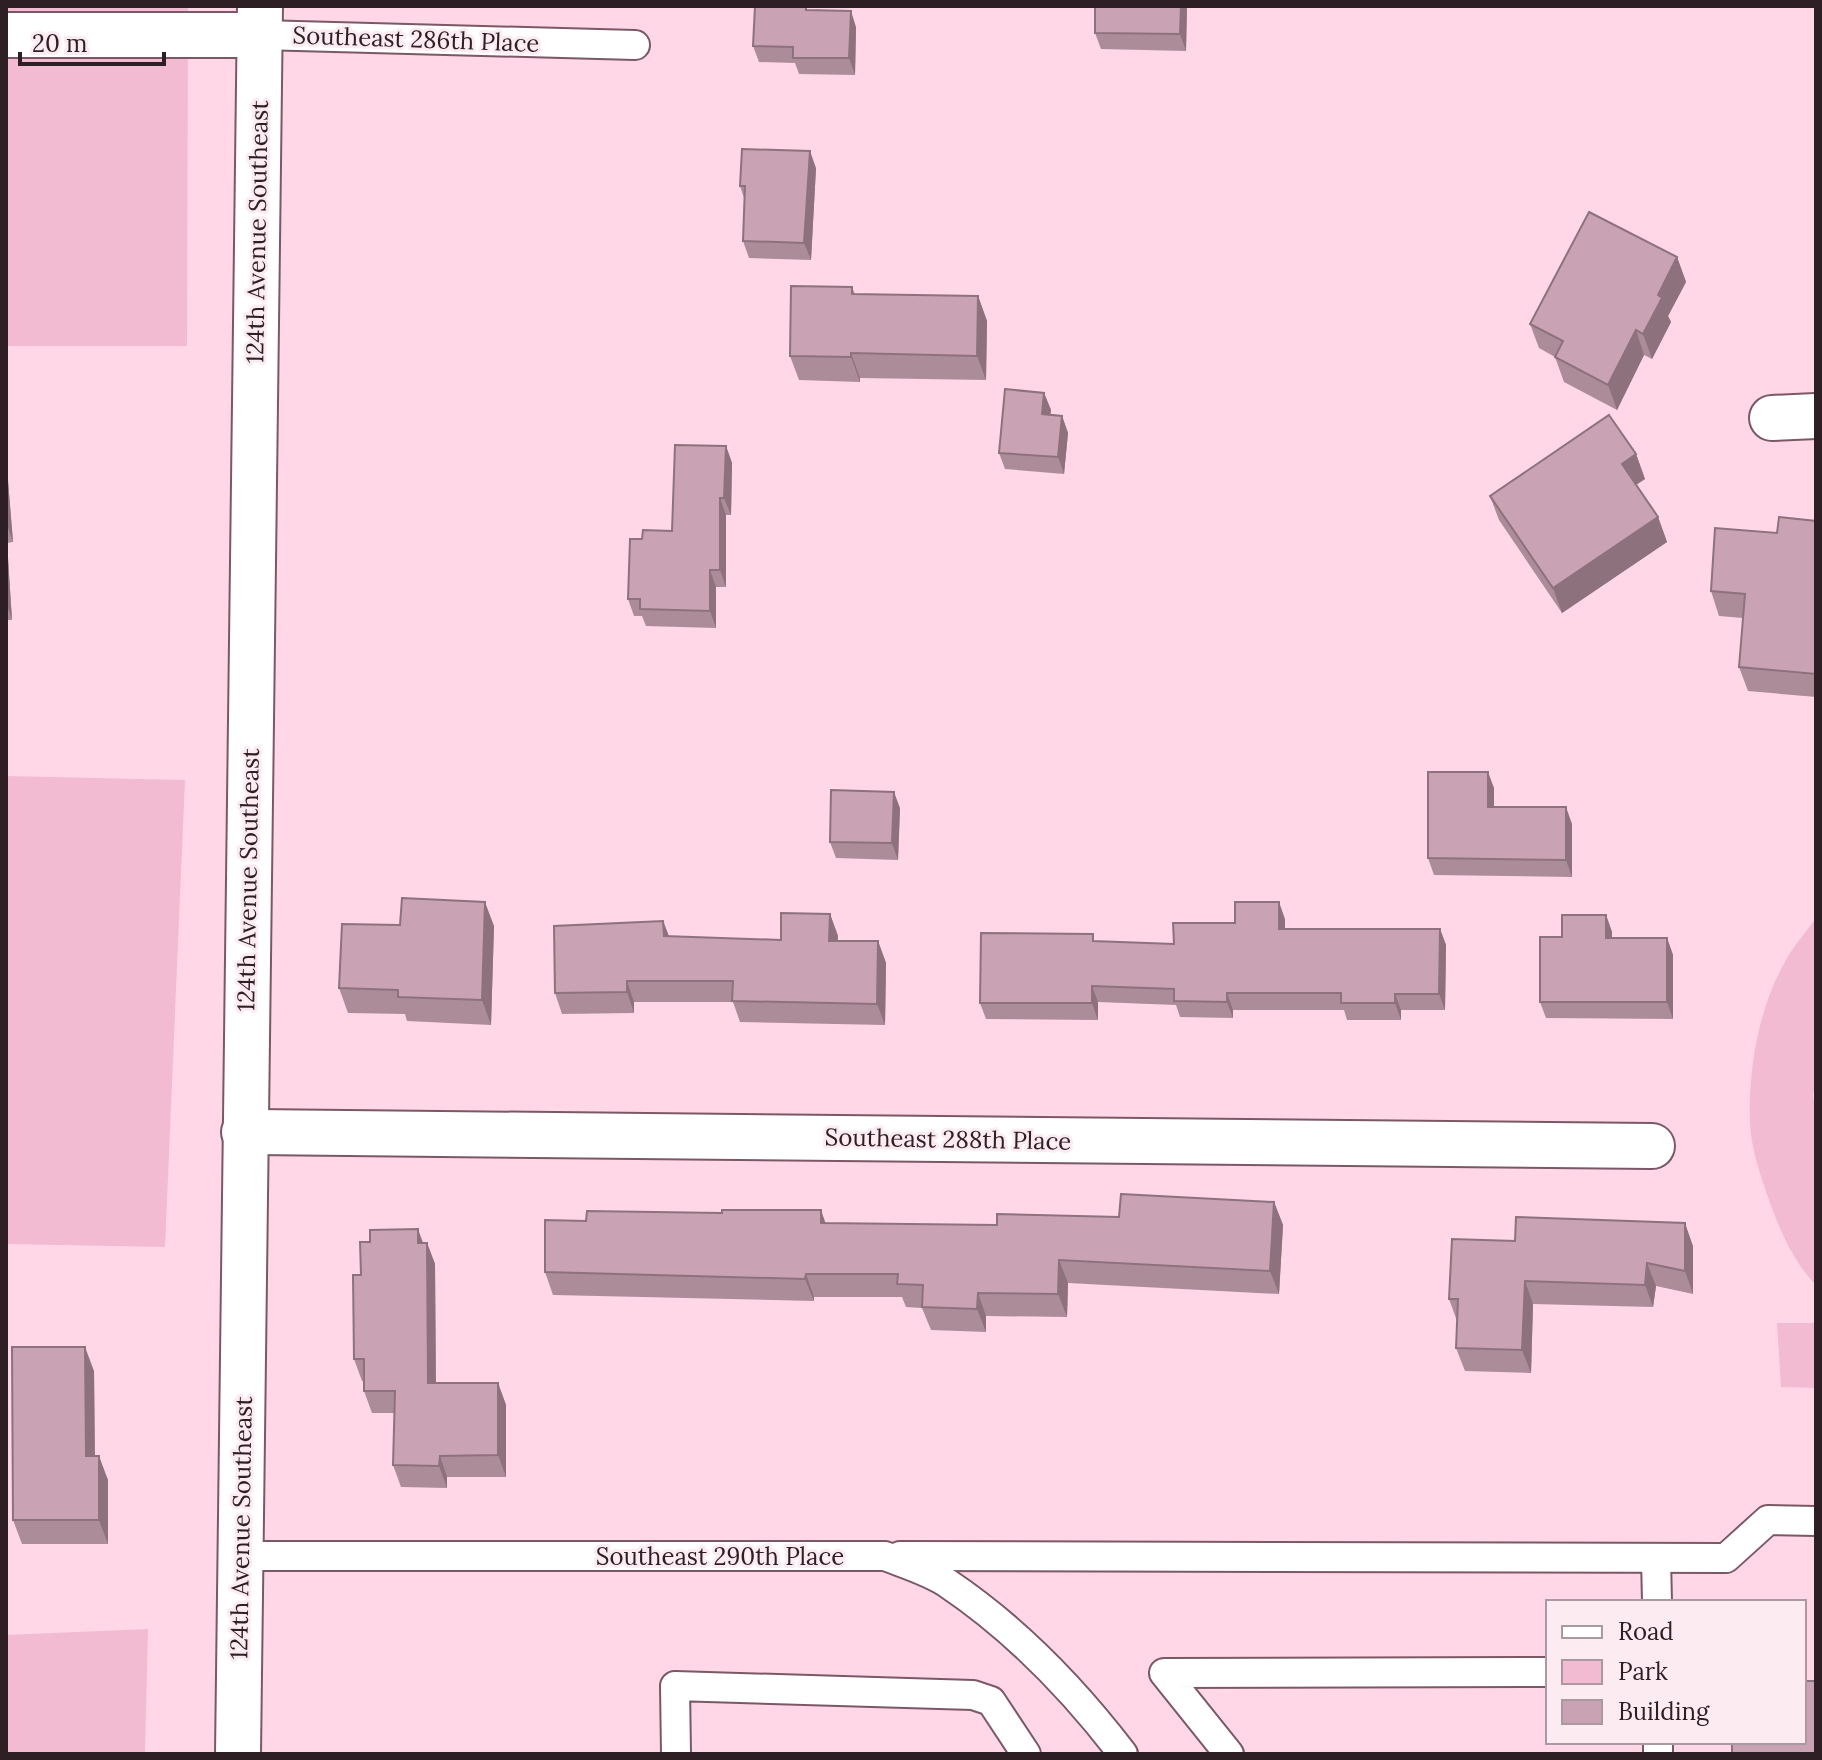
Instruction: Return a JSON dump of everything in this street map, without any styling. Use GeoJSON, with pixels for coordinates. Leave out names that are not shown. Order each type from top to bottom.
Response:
{"type":"FeatureCollection","features":[{"type":"Feature","properties":{"kind":"street","name":"Southeast 286th Place"},"geometry":{"type":"LineString","coordinates":[[6,35],[260,20]]}},
{"type":"Feature","properties":{"kind":"street","name":"124th Avenue Southeast"},"geometry":{"type":"LineString","coordinates":[[238,1754],[260,20]]}},
{"type":"Feature","properties":{"kind":"street"},"geometry":{"type":"LineString","coordinates":[[1772,418],[1816,416]]}},
{"type":"Feature","properties":{"kind":"street","name":"Southeast 288th Place"},"geometry":{"type":"LineString","coordinates":[[244,1132],[1652,1146]]}},
{"type":"Feature","properties":{"kind":"lane","name":"Southeast 286th Place"},"geometry":{"type":"LineString","coordinates":[[260,20],[635,45]]}},
{"type":"Feature","properties":{"kind":"lane"},"geometry":{"type":"LineString","coordinates":[[885,1556],[1726,1558],[1768,1520],[1816,1521]]}},
{"type":"Feature","properties":{"kind":"lane","name":"Southeast 290th Place"},"geometry":{"type":"LineString","coordinates":[[241,1556],[885,1556],[945,1581],[1010,1632],[1094,1717],[1123,1754]]}},
{"type":"Feature","properties":{"kind":"lane"},"geometry":{"type":"LineString","coordinates":[[1656,1558],[1657,1600]]}},
{"type":"Feature","properties":{"kind":"lane"},"geometry":{"type":"LineString","coordinates":[[1229,1754],[1164,1673],[1546,1672]]}},
{"type":"Feature","properties":{"kind":"lane"},"geometry":{"type":"LineString","coordinates":[[676,1754],[675,1686],[973,1695],[991,1701],[1026,1754]]}},
{"type":"Feature","properties":{"kind":"green space"},"geometry":{"type":"Polygon","coordinates":[[[6,6],[188,6],[187,346],[6,346],[6,6]]]}},
{"type":"Feature","properties":{"kind":"green space"},"geometry":{"type":"Polygon","coordinates":[[[6,776],[185,780],[165,1247],[6,1244],[6,776]]]}},
{"type":"Feature","properties":{"kind":"green space"},"geometry":{"type":"Polygon","coordinates":[[[1816,918],[1816,1078],[1813,1095],[1816,1115],[1816,1285],[1789,1248],[1771,1206],[1752,1144],[1750,1102],[1753,1059],[1769,996],[1787,958],[1816,918]]]}},
{"type":"Feature","properties":{"kind":"green space"},"geometry":{"type":"Polygon","coordinates":[[[1777,1323],[1816,1323],[1816,1388],[1781,1387],[1777,1323]]]}},
{"type":"Feature","properties":{"kind":"green space"},"geometry":{"type":"Polygon","coordinates":[[[148,1629],[145,1754],[6,1754],[6,1635],[148,1629]]]}},
{"type":"Feature","properties":{"kind":"building"},"geometry":{"type":"Polygon","coordinates":[[[755,6],[806,6],[806,10],[851,11],[849,58],[793,58],[793,47],[753,46],[755,6]]]}},
{"type":"Feature","properties":{"kind":"building"},"geometry":{"type":"Polygon","coordinates":[[[1095,6],[1181,6],[1180,34],[1095,33],[1095,6]]]}},
{"type":"Feature","properties":{"kind":"building"},"geometry":{"type":"Polygon","coordinates":[[[742,149],[810,151],[804,243],[743,241],[745,186],[740,186],[742,149]]]}},
{"type":"Feature","properties":{"kind":"building"},"geometry":{"type":"Polygon","coordinates":[[[1589,212],[1677,257],[1658,295],[1662,298],[1643,334],[1636,330],[1608,385],[1555,357],[1563,341],[1530,324],[1589,212]]]}},
{"type":"Feature","properties":{"kind":"building"},"geometry":{"type":"Polygon","coordinates":[[[791,286],[852,287],[852,294],[978,296],[977,356],[851,353],[851,357],[790,356],[791,286]]]}},
{"type":"Feature","properties":{"kind":"building"},"geometry":{"type":"Polygon","coordinates":[[[1005,389],[1044,393],[1042,414],[1062,416],[1058,457],[999,453],[1005,389]]]}},
{"type":"Feature","properties":{"kind":"building"},"geometry":{"type":"Polygon","coordinates":[[[1609,415],[1636,454],[1622,464],[1658,517],[1553,588],[1490,496],[1609,415]]]}},
{"type":"Feature","properties":{"kind":"building"},"geometry":{"type":"Polygon","coordinates":[[[675,445],[726,446],[724,498],[720,498],[720,570],[710,570],[710,611],[640,609],[640,599],[628,599],[630,539],[642,539],[643,530],[672,531],[675,445]]]}},
{"type":"Feature","properties":{"kind":"building"},"geometry":{"type":"Polygon","coordinates":[[[1779,517],[1816,521],[1816,674],[1739,667],[1745,594],[1711,591],[1715,528],[1777,533],[1779,517]]]}},
{"type":"Feature","properties":{"kind":"building"},"geometry":{"type":"Polygon","coordinates":[[[1428,772],[1488,772],[1488,807],[1566,807],[1566,860],[1428,858],[1428,772]]]}},
{"type":"Feature","properties":{"kind":"building"},"geometry":{"type":"Polygon","coordinates":[[[831,790],[894,792],[892,843],[830,842],[831,790]]]}},
{"type":"Feature","properties":{"kind":"building"},"geometry":{"type":"Polygon","coordinates":[[[402,898],[485,902],[482,1000],[398,997],[398,990],[339,988],[342,924],[400,925],[402,898]]]}},
{"type":"Feature","properties":{"kind":"building"},"geometry":{"type":"Polygon","coordinates":[[[1235,902],[1279,902],[1279,929],[1440,929],[1439,994],[1395,994],[1395,1003],[1341,1003],[1341,993],[1227,993],[1227,1002],[1174,1001],[1174,989],[1092,986],[1092,1003],[980,1003],[981,933],[1093,934],[1093,941],[1174,944],[1173,923],[1235,923],[1235,902]]]}},
{"type":"Feature","properties":{"kind":"building"},"geometry":{"type":"Polygon","coordinates":[[[781,913],[830,914],[829,941],[878,941],[877,1004],[732,1001],[733,981],[627,981],[627,992],[555,993],[554,926],[663,921],[664,936],[781,940],[781,913]]]}},
{"type":"Feature","properties":{"kind":"building"},"geometry":{"type":"Polygon","coordinates":[[[1562,915],[1606,915],[1606,938],[1667,938],[1667,1002],[1540,1002],[1540,937],[1562,937],[1562,915]]]}},
{"type":"Feature","properties":{"kind":"building"},"geometry":{"type":"Polygon","coordinates":[[[1121,1194],[1274,1202],[1270,1271],[1059,1260],[1058,1294],[978,1293],[977,1309],[922,1307],[923,1285],[897,1284],[898,1274],[806,1274],[805,1279],[545,1272],[545,1220],[586,1221],[587,1211],[722,1213],[722,1210],[821,1210],[821,1223],[997,1225],[997,1214],[1119,1217],[1121,1194]]]}},
{"type":"Feature","properties":{"kind":"building"},"geometry":{"type":"Polygon","coordinates":[[[1516,1217],[1685,1223],[1685,1271],[1647,1263],[1645,1285],[1525,1281],[1522,1350],[1456,1348],[1458,1299],[1449,1299],[1452,1239],[1515,1241],[1516,1217]]]}},
{"type":"Feature","properties":{"kind":"building"},"geometry":{"type":"Polygon","coordinates":[[[418,1229],[418,1243],[427,1243],[428,1383],[498,1383],[498,1455],[440,1456],[439,1466],[393,1465],[395,1391],[364,1391],[364,1359],[354,1359],[353,1275],[361,1275],[360,1242],[370,1242],[370,1230],[418,1229]]]}},
{"type":"Feature","properties":{"kind":"building"},"geometry":{"type":"Polygon","coordinates":[[[12,1347],[85,1347],[86,1456],[99,1456],[99,1520],[13,1520],[12,1347]]]}},
{"type":"Feature","properties":{"kind":"building"},"geometry":{"type":"Polygon","coordinates":[[[1806,1681],[1816,1681],[1816,1754],[1732,1754],[1732,1744],[1806,1744],[1806,1681]]]}}]}
